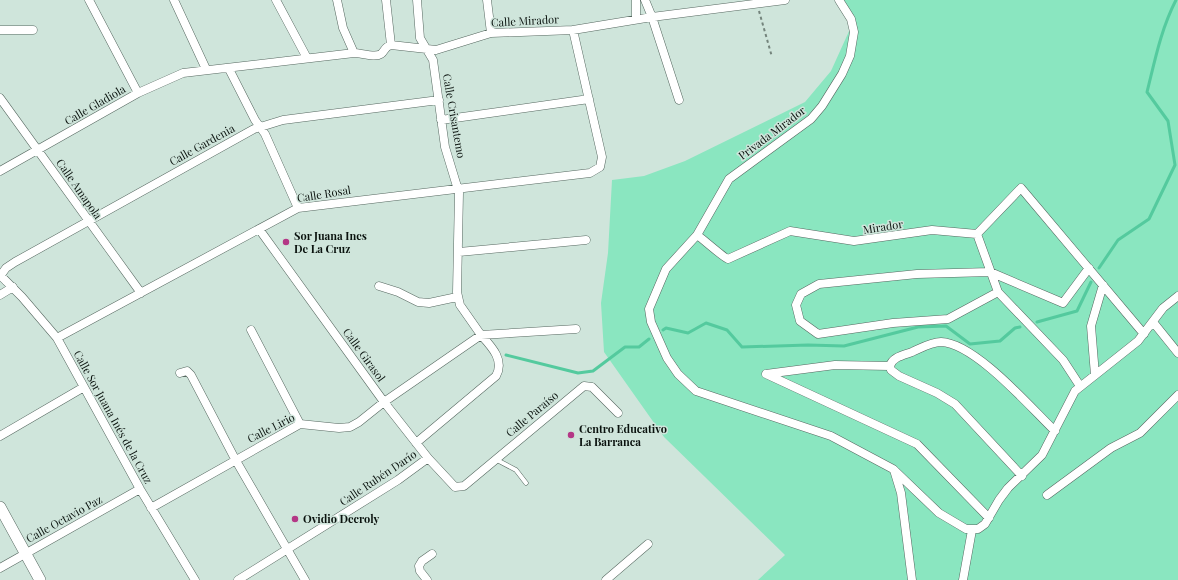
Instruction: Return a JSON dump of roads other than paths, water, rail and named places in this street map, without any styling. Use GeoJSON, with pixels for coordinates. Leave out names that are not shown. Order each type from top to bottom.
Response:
{"type":"FeatureCollection","features":[{"type":"Feature","properties":{"kind":"street"},"geometry":{"type":"LineString","coordinates":[[89,0],[138,93]]}},
{"type":"Feature","properties":{"kind":"street"},"geometry":{"type":"LineString","coordinates":[[174,0],[206,70],[229,69],[354,53],[381,54],[386,47],[391,45],[386,0]]}},
{"type":"Feature","properties":{"kind":"street"},"geometry":{"type":"LineString","coordinates":[[276,0],[307,58]]}},
{"type":"Feature","properties":{"kind":"street"},"geometry":{"type":"LineString","coordinates":[[337,0],[343,28],[354,53]]}},
{"type":"Feature","properties":{"kind":"street","name":"Calle Crisantemo"},"geometry":{"type":"LineString","coordinates":[[417,0],[420,38],[433,60],[445,147],[460,198],[457,296],[465,313],[479,332]]}},
{"type":"Feature","properties":{"kind":"street"},"geometry":{"type":"LineString","coordinates":[[487,0],[491,33]]}},
{"type":"Feature","properties":{"kind":"street"},"geometry":{"type":"LineString","coordinates":[[636,0],[636,19],[785,0]]}},
{"type":"Feature","properties":{"kind":"street"},"geometry":{"type":"LineString","coordinates":[[644,0],[652,16],[679,100]]}},
{"type":"Feature","properties":{"kind":"street","name":"Privada Mirador"},"geometry":{"type":"LineString","coordinates":[[839,0],[850,19],[854,37],[847,64],[831,93],[811,119],[729,179],[697,235],[666,269],[649,309],[651,322],[667,358],[678,374],[696,391],[820,431],[879,460],[893,469],[931,507],[956,524],[972,530]]}},
{"type":"Feature","properties":{"kind":"street","name":"Calle Mirador"},"geometry":{"type":"LineString","coordinates":[[391,45],[438,50],[491,33],[573,30],[636,19]]}},
{"type":"Feature","properties":{"kind":"street"},"geometry":{"type":"LineString","coordinates":[[0,30],[33,30]]}},
{"type":"Feature","properties":{"kind":"street"},"geometry":{"type":"LineString","coordinates":[[441,120],[589,99],[573,30]]}},
{"type":"Feature","properties":{"kind":"street"},"geometry":{"type":"LineString","coordinates":[[229,69],[265,134],[298,208]]}},
{"type":"Feature","properties":{"kind":"street","name":"Calle Gladiola"},"geometry":{"type":"LineString","coordinates":[[0,171],[138,93],[176,75],[206,70]]}},
{"type":"Feature","properties":{"kind":"street","name":"Calle Amapola"},"geometry":{"type":"LineString","coordinates":[[0,98],[141,293]]}},
{"type":"Feature","properties":{"kind":"street","name":"Calle Rosal"},"geometry":{"type":"LineString","coordinates":[[57,338],[298,208],[590,173],[600,168],[602,157],[589,99]]}},
{"type":"Feature","properties":{"kind":"street","name":"Calle Gardenia"},"geometry":{"type":"LineString","coordinates":[[0,275],[10,266],[237,138],[260,127],[283,120],[439,100]]}},
{"type":"Feature","properties":{"kind":"street"},"geometry":{"type":"LineString","coordinates":[[1080,386],[1063,360],[998,292],[977,234],[1021,188],[1144,334]]}},
{"type":"Feature","properties":{"kind":"street","name":"Calle Girasol"},"geometry":{"type":"LineString","coordinates":[[259,229],[416,444],[453,485],[458,488]]}},
{"type":"Feature","properties":{"kind":"street","name":"Mirador"},"geometry":{"type":"LineString","coordinates":[[697,235],[718,250],[722,257],[728,259],[790,231],[854,241],[932,230],[977,234]]}},
{"type":"Feature","properties":{"kind":"street"},"geometry":{"type":"LineString","coordinates":[[459,252],[586,240]]}},
{"type":"Feature","properties":{"kind":"street"},"geometry":{"type":"LineString","coordinates":[[998,292],[948,319],[893,323],[818,334],[800,321],[796,305],[801,294],[819,284],[917,274],[990,272],[1063,303],[1089,268]]}},
{"type":"Feature","properties":{"kind":"street","name":"Calle Sor Juana Inés de la Cruz"},"geometry":{"type":"LineString","coordinates":[[0,275],[13,287],[57,338],[140,489],[195,580]]}},
{"type":"Feature","properties":{"kind":"street"},"geometry":{"type":"LineString","coordinates":[[1095,375],[1091,326],[1103,285]]}},
{"type":"Feature","properties":{"kind":"street"},"geometry":{"type":"LineString","coordinates":[[379,286],[398,292],[418,302],[429,303],[457,296]]}},
{"type":"Feature","properties":{"kind":"street"},"geometry":{"type":"LineString","coordinates":[[0,295],[13,287]]}},
{"type":"Feature","properties":{"kind":"street"},"geometry":{"type":"LineString","coordinates":[[963,580],[972,530],[981,527],[989,518],[999,500],[1042,455],[1072,396],[1080,386],[1144,334],[1163,308],[1178,296]]}},
{"type":"Feature","properties":{"kind":"street"},"geometry":{"type":"LineString","coordinates":[[1153,322],[1178,353]]}},
{"type":"Feature","properties":{"kind":"street"},"geometry":{"type":"LineString","coordinates":[[479,332],[576,329]]}},
{"type":"Feature","properties":{"kind":"street"},"geometry":{"type":"LineString","coordinates":[[250,330],[300,424]]}},
{"type":"Feature","properties":{"kind":"street","name":"Calle Lirio"},"geometry":{"type":"LineString","coordinates":[[151,508],[300,424],[339,428],[350,427],[359,422],[479,332]]}},
{"type":"Feature","properties":{"kind":"street","name":"Calle Rubén Darío"},"geometry":{"type":"LineString","coordinates":[[416,444],[496,376],[499,364],[496,356],[479,332]]}},
{"type":"Feature","properties":{"kind":"street"},"geometry":{"type":"LineString","coordinates":[[890,366],[896,358],[932,343],[942,342],[954,345],[987,364],[1055,431]]}},
{"type":"Feature","properties":{"kind":"street"},"geometry":{"type":"LineString","coordinates":[[890,366],[835,365],[766,374],[917,444],[989,518]]}},
{"type":"Feature","properties":{"kind":"street"},"geometry":{"type":"LineString","coordinates":[[890,366],[899,376],[937,393],[955,404],[1022,476]]}},
{"type":"Feature","properties":{"kind":"street"},"geometry":{"type":"LineString","coordinates":[[180,373],[187,371],[191,375],[235,460],[286,550],[305,580]]}},
{"type":"Feature","properties":{"kind":"street","name":"Calle Paraíso"},"geometry":{"type":"LineString","coordinates":[[458,488],[464,486],[495,458],[584,386],[592,387],[618,413]]}},
{"type":"Feature","properties":{"kind":"street"},"geometry":{"type":"LineString","coordinates":[[0,436],[84,387]]}},
{"type":"Feature","properties":{"kind":"street"},"geometry":{"type":"LineString","coordinates":[[1047,495],[1111,448],[1140,433],[1178,395]]}},
{"type":"Feature","properties":{"kind":"street","name":"Calle Rubén Darío"},"geometry":{"type":"LineString","coordinates":[[238,580],[409,474],[428,458]]}},
{"type":"Feature","properties":{"kind":"street"},"geometry":{"type":"LineString","coordinates":[[893,469],[901,493],[912,580]]}},
{"type":"Feature","properties":{"kind":"street","name":"Calle Octavio Paz"},"geometry":{"type":"LineString","coordinates":[[0,568],[140,489]]}},
{"type":"Feature","properties":{"kind":"street"},"geometry":{"type":"LineString","coordinates":[[0,507],[40,580]]}},
{"type":"Feature","properties":{"kind":"street"},"geometry":{"type":"LineString","coordinates":[[606,580],[648,544]]}},
{"type":"Feature","properties":{"kind":"street"},"geometry":{"type":"LineString","coordinates":[[427,580],[420,571],[419,566],[422,561],[432,554]]}},
{"type":"Feature","properties":{"kind":"lane"},"geometry":{"type":"LineString","coordinates":[[495,458],[516,470],[526,483]]}},
{"type":"Feature","properties":{"kind":"waterway"},"geometry":{"type":"LineString","coordinates":[[1099,268],[1118,240],[1149,219],[1175,165],[1168,121],[1147,92],[1162,33],[1176,0]]}},
{"type":"Feature","properties":{"kind":"waterway"},"geometry":{"type":"LineString","coordinates":[[1037,322],[1077,311],[1091,282]]}},
{"type":"Feature","properties":{"kind":"waterway"},"geometry":{"type":"LineString","coordinates":[[663,330],[666,328],[688,333],[706,323],[727,330],[742,347],[808,345],[844,346],[918,327],[946,326],[970,344],[1000,341],[1015,328],[1020,327]]}},
{"type":"Feature","properties":{"kind":"waterway"},"geometry":{"type":"LineString","coordinates":[[506,355],[578,373],[593,371],[625,347],[639,347],[649,339]]}},
{"type":"Feature","properties":{"kind":"place","name":"Sor Juana Ines De La Cruz"},"geometry":{"type":"Point","coordinates":[286,242]}},
{"type":"Feature","properties":{"kind":"place","name":"Centro Educativo La Barranca"},"geometry":{"type":"Point","coordinates":[571,435]}},
{"type":"Feature","properties":{"kind":"place","name":"Ovidio Decroly"},"geometry":{"type":"Point","coordinates":[295,519]}}]}
